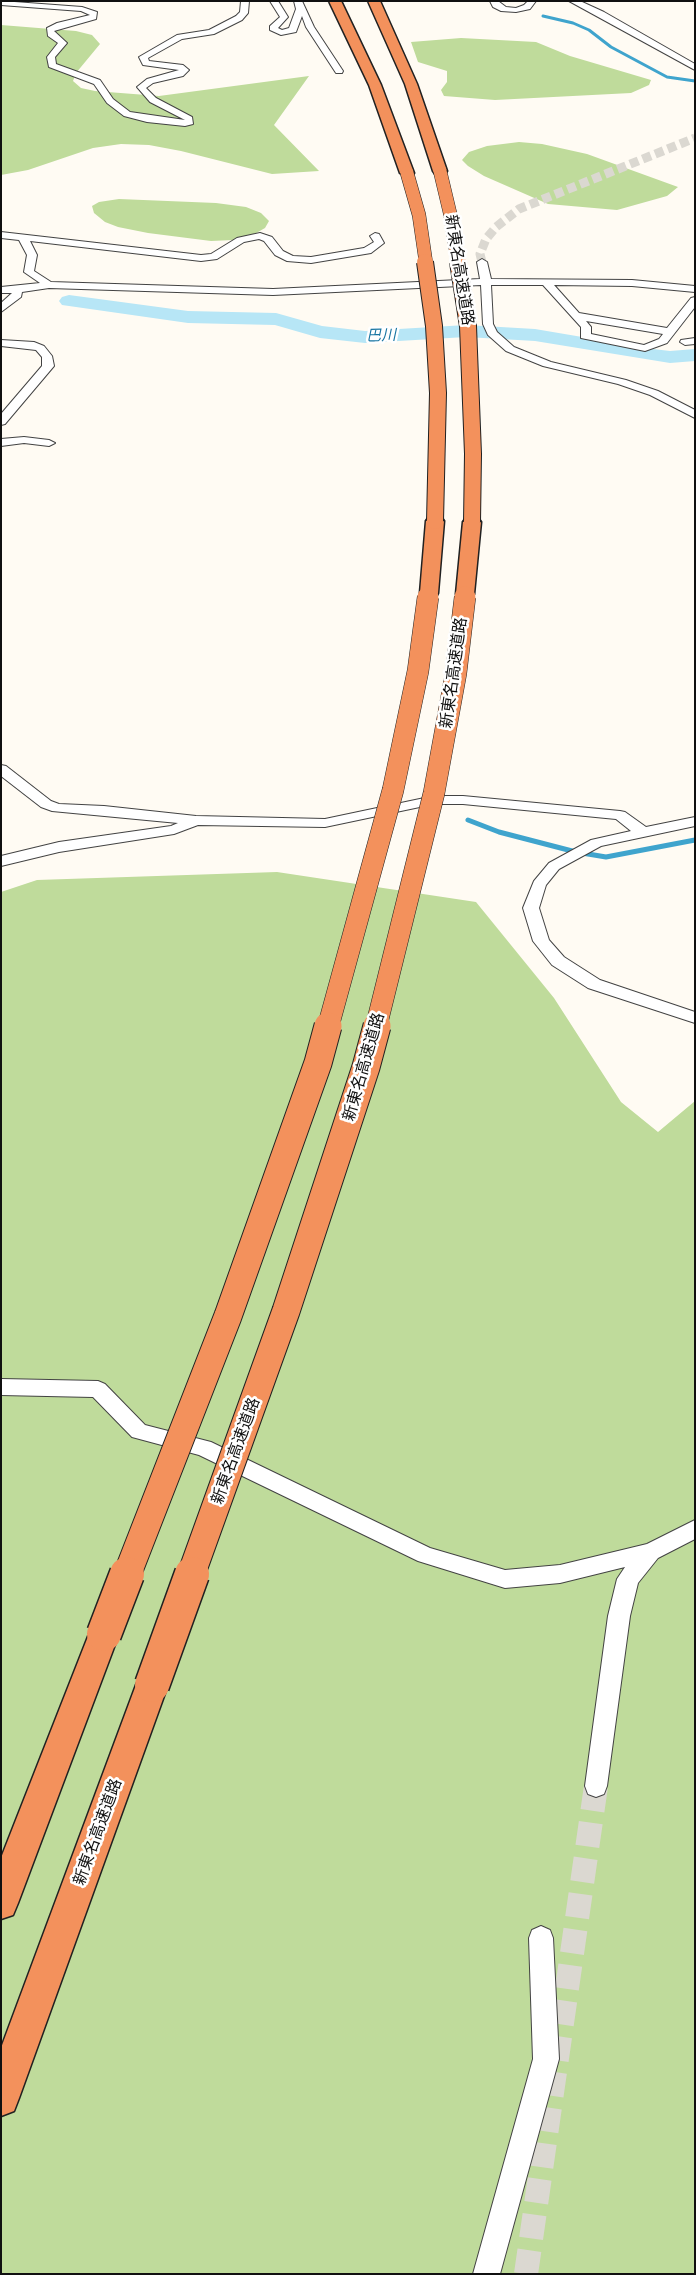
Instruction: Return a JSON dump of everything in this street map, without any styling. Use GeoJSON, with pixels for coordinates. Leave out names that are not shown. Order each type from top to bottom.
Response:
{"type":"FeatureCollection","features":[{"type":"Feature","properties":{"kind":"highway","name":"新東名高速道路"},"geometry":{"type":"LineString","coordinates":[[1,1903],[228,1316],[318,1063],[393,790],[418,671],[429,593],[435,521],[438,393],[434,326],[419,215],[407,173],[375,85],[335,1]]}},
{"type":"Feature","properties":{"kind":"highway","name":"新東名高速道路"},"geometry":{"type":"LineString","coordinates":[[1,2098],[286,1311],[366,1067],[407,910],[434,793],[456,673],[472,522],[473,454],[468,326],[450,213],[440,171],[411,84],[374,1]]}},
{"type":"Feature","properties":{"kind":"street"},"geometry":{"type":"LineString","coordinates":[[1,3],[82,9],[94,14],[93,17],[60,25],[50,30],[51,34],[63,43],[51,58],[52,65],[97,82],[110,100],[127,114],[147,119],[185,123],[190,122],[189,119],[153,100],[141,87],[150,81],[180,74],[185,70],[180,67],[146,63],[143,58],[180,37],[211,32],[239,18],[244,14],[245,1]]}},
{"type":"Feature","properties":{"kind":"street"},"geometry":{"type":"LineString","coordinates":[[274,1],[284,17],[282,22],[273,28],[274,30],[288,32],[293,30],[299,5]]}},
{"type":"Feature","properties":{"kind":"street"},"geometry":{"type":"LineString","coordinates":[[494,1],[496,5],[504,9],[516,10],[526,7],[532,1]]}},
{"type":"Feature","properties":{"kind":"street"},"geometry":{"type":"LineString","coordinates":[[573,1],[600,14],[695,68]]}},
{"type":"Feature","properties":{"kind":"street"},"geometry":{"type":"LineString","coordinates":[[299,5],[310,27],[339,71]]}},
{"type":"Feature","properties":{"kind":"street"},"geometry":{"type":"LineString","coordinates":[[1,235],[201,258],[213,257],[241,240],[260,236],[268,239],[279,253],[291,258],[311,260],[367,251],[376,247],[379,243],[375,236]]}},
{"type":"Feature","properties":{"kind":"street"},"geometry":{"type":"LineString","coordinates":[[23,238],[32,255],[29,272],[49,285]]}},
{"type":"Feature","properties":{"kind":"street"},"geometry":{"type":"LineString","coordinates":[[482,262],[486,282],[488,324],[499,340],[527,357],[622,382],[654,393],[695,415]]}},
{"type":"Feature","properties":{"kind":"street"},"geometry":{"type":"LineString","coordinates":[[1,290],[17,290],[49,285],[273,292],[486,282],[632,283],[695,289]]}},
{"type":"Feature","properties":{"kind":"street"},"geometry":{"type":"LineString","coordinates":[[546,282],[586,327],[585,336],[645,348],[663,341],[695,300]]}},
{"type":"Feature","properties":{"kind":"street"},"geometry":{"type":"LineString","coordinates":[[1,309],[17,295],[17,290]]}},
{"type":"Feature","properties":{"kind":"street"},"geometry":{"type":"LineString","coordinates":[[578,316],[669,332]]}},
{"type":"Feature","properties":{"kind":"street"},"geometry":{"type":"LineString","coordinates":[[1,343],[34,345],[40,348],[47,356],[48,366],[1,422]]}},
{"type":"Feature","properties":{"kind":"street"},"geometry":{"type":"LineString","coordinates":[[1,443],[24,440],[49,443]]}},
{"type":"Feature","properties":{"kind":"street"},"geometry":{"type":"LineString","coordinates":[[1,769],[46,804],[57,808],[104,810],[196,820],[325,823],[434,800],[463,800],[620,815],[642,832]]}},
{"type":"Feature","properties":{"kind":"street"},"geometry":{"type":"LineString","coordinates":[[1,861],[59,847],[174,830],[196,820]]}},
{"type":"Feature","properties":{"kind":"street"},"geometry":{"type":"LineString","coordinates":[[695,821],[596,843],[554,866],[540,884],[531,908],[541,941],[558,961],[594,984],[695,1018]]}},
{"type":"Feature","properties":{"kind":"street"},"geometry":{"type":"LineString","coordinates":[[1,1387],[14,1389],[98,1389],[139,1431],[204,1448],[425,1556],[504,1579],[560,1574],[651,1552],[695,1528]]}},
{"type":"Feature","properties":{"kind":"street"},"geometry":{"type":"LineString","coordinates":[[596,1786],[619,1616],[628,1579],[651,1552]]}},
{"type":"Feature","properties":{"kind":"street"},"geometry":{"type":"LineString","coordinates":[[486,2274],[546,2059],[541,1938]]}},
{"type":"Feature","properties":{"kind":"green space"},"geometry":{"type":"Polygon","coordinates":[[[1,25],[76,31],[92,35],[100,44],[76,73],[73,81],[81,88],[95,91],[159,96],[309,76],[274,125],[319,171],[272,174],[181,151],[149,145],[121,144],[93,148],[28,170],[1,175],[1,25]]]}},
{"type":"Feature","properties":{"kind":"green space"},"geometry":{"type":"Polygon","coordinates":[[[461,38],[536,42],[570,56],[651,80],[649,85],[631,93],[495,100],[444,96],[441,90],[447,82],[447,71],[418,62],[411,42],[461,38]]]}},
{"type":"Feature","properties":{"kind":"green space"},"geometry":{"type":"Polygon","coordinates":[[[519,142],[542,144],[587,154],[678,187],[667,196],[617,210],[548,204],[484,176],[462,160],[469,152],[487,146],[519,142]]]}},
{"type":"Feature","properties":{"kind":"green space"},"geometry":{"type":"Polygon","coordinates":[[[119,199],[216,203],[246,207],[261,213],[269,221],[265,228],[251,236],[233,240],[211,241],[148,233],[118,227],[105,222],[94,213],[92,206],[99,202],[119,199]]]}},
{"type":"Feature","properties":{"kind":"green space"},"geometry":{"type":"Polygon","coordinates":[[[277,872],[476,902],[554,998],[621,1102],[658,1132],[695,1101],[695,2274],[1,2274],[1,892],[37,880],[277,872]]]}},
{"type":"Feature","properties":{"kind":"waterway"},"geometry":{"type":"LineString","coordinates":[[543,16],[573,23],[589,30],[611,47],[667,77],[695,81]]}},
{"type":"Feature","properties":{"kind":"waterway","name":"巴川"},"geometry":{"type":"LineString","coordinates":[[69,301],[188,317],[276,319],[320,332],[365,337],[466,331],[535,335],[670,357],[695,355]]}},
{"type":"Feature","properties":{"kind":"waterway"},"geometry":{"type":"LineString","coordinates":[[468,820],[499,832],[576,852],[606,857],[695,840]]}},
{"type":"Feature","properties":{"kind":"tunnel"},"geometry":{"type":"LineString","coordinates":[[482,262],[480,254],[486,239],[496,227],[519,209],[695,138]]}},
{"type":"Feature","properties":{"kind":"tunnel"},"geometry":{"type":"LineString","coordinates":[[526,2274],[596,1786]]}}]}
